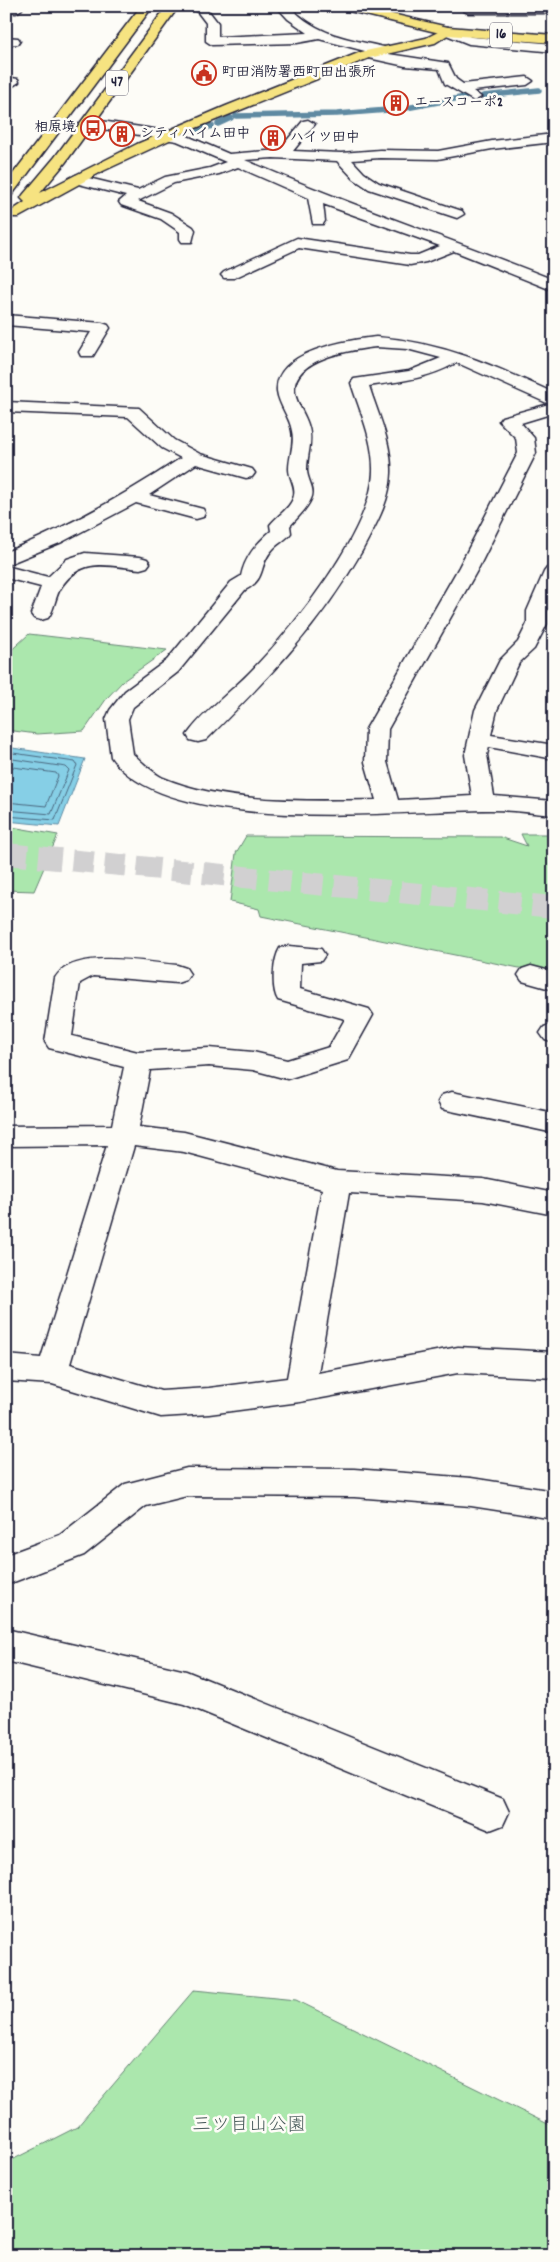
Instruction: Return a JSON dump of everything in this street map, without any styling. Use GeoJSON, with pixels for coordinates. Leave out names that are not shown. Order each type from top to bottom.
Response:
{"type":"FeatureCollection","features":[{"type":"Feature","properties":{"kind":"main road","name":"47"},"geometry":{"type":"LineString","coordinates":[[6,193],[148,6]]}},
{"type":"Feature","properties":{"kind":"main road","name":"47"},"geometry":{"type":"LineString","coordinates":[[9,213],[39,185],[56,165],[173,6]]}},
{"type":"Feature","properties":{"kind":"main road","name":"16"},"geometry":{"type":"LineString","coordinates":[[341,6],[448,31],[554,40]]}},
{"type":"Feature","properties":{"kind":"main road","name":"47"},"geometry":{"type":"LineString","coordinates":[[9,213],[71,178],[170,135],[374,52],[438,37],[448,31]]}},
{"type":"Feature","properties":{"kind":"main road","name":"47"},"geometry":{"type":"LineString","coordinates":[[108,58],[134,60]]}},
{"type":"Feature","properties":{"kind":"main road"},"geometry":{"type":"LineString","coordinates":[[34,155],[39,161],[56,165],[64,164],[78,168],[102,165]]}},
{"type":"Feature","properties":{"kind":"main road"},"geometry":{"type":"LineString","coordinates":[[56,165],[71,178]]}},
{"type":"Feature","properties":{"kind":"main road","name":"47"},"geometry":{"type":"LineString","coordinates":[[39,185],[71,178]]}},
{"type":"Feature","properties":{"kind":"street"},"geometry":{"type":"LineString","coordinates":[[199,6],[212,24],[212,41],[297,39],[320,35]]}},
{"type":"Feature","properties":{"kind":"street"},"geometry":{"type":"LineString","coordinates":[[282,6],[305,27],[331,40],[406,62],[444,66],[450,81],[474,97]]}},
{"type":"Feature","properties":{"kind":"street"},"geometry":{"type":"LineString","coordinates":[[466,6],[468,9],[554,9]]}},
{"type":"Feature","properties":{"kind":"street"},"geometry":{"type":"LineString","coordinates":[[448,31],[469,40],[554,48]]}},
{"type":"Feature","properties":{"kind":"street"},"geometry":{"type":"LineString","coordinates":[[460,88],[526,81]]}},
{"type":"Feature","properties":{"kind":"street"},"geometry":{"type":"LineString","coordinates":[[88,123],[170,135],[235,160],[315,196],[549,281]]}},
{"type":"Feature","properties":{"kind":"street"},"geometry":{"type":"LineString","coordinates":[[283,154],[308,124]]}},
{"type":"Feature","properties":{"kind":"street"},"geometry":{"type":"LineString","coordinates":[[187,239],[188,230],[166,216],[126,202],[170,180],[214,171],[235,160],[283,154],[341,157],[380,154],[438,155],[492,145],[554,138]]}},
{"type":"Feature","properties":{"kind":"street"},"geometry":{"type":"LineString","coordinates":[[380,154],[410,148],[460,143]]}},
{"type":"Feature","properties":{"kind":"street"},"geometry":{"type":"LineString","coordinates":[[341,157],[360,176],[374,186],[457,214]]}},
{"type":"Feature","properties":{"kind":"street"},"geometry":{"type":"LineString","coordinates":[[71,178],[139,195]]}},
{"type":"Feature","properties":{"kind":"street"},"geometry":{"type":"LineString","coordinates":[[315,196],[318,221]]}},
{"type":"Feature","properties":{"kind":"street"},"geometry":{"type":"LineString","coordinates":[[229,275],[297,243],[410,260],[454,246]]}},
{"type":"Feature","properties":{"kind":"street"},"geometry":{"type":"LineString","coordinates":[[6,320],[102,328],[90,347],[112,344]]}},
{"type":"Feature","properties":{"kind":"street"},"geometry":{"type":"LineString","coordinates":[[554,400],[503,374],[425,347],[401,343],[353,344],[326,351],[301,363],[287,376],[285,389],[301,430],[298,472],[304,489],[302,498],[280,525],[281,533],[265,546],[252,566],[252,575],[249,580],[238,586],[170,668],[138,691],[124,704],[117,717],[115,734],[117,750],[132,769],[151,781],[184,795],[240,803],[315,808],[390,808],[484,802],[554,808]]}},
{"type":"Feature","properties":{"kind":"street"},"geometry":{"type":"LineString","coordinates":[[198,735],[283,650],[302,627],[342,568],[366,526],[380,492],[382,471],[381,452],[360,383],[370,380],[401,378],[422,373],[455,357]]}},
{"type":"Feature","properties":{"kind":"street"},"geometry":{"type":"LineString","coordinates":[[6,407],[133,412],[168,444],[194,458],[246,473]]}},
{"type":"Feature","properties":{"kind":"street"},"geometry":{"type":"LineString","coordinates":[[390,808],[376,762],[377,729],[468,567],[528,453],[529,442],[523,433],[508,421],[554,408]]}},
{"type":"Feature","properties":{"kind":"street"},"geometry":{"type":"LineString","coordinates":[[6,559],[71,532],[135,497],[194,458]]}},
{"type":"Feature","properties":{"kind":"street"},"geometry":{"type":"LineString","coordinates":[[135,497],[196,513]]}},
{"type":"Feature","properties":{"kind":"street"},"geometry":{"type":"LineString","coordinates":[[42,614],[52,584],[74,563],[85,559],[140,563]]}},
{"type":"Feature","properties":{"kind":"street"},"geometry":{"type":"LineString","coordinates":[[6,572],[52,584]]}},
{"type":"Feature","properties":{"kind":"street"},"geometry":{"type":"LineString","coordinates":[[484,802],[476,755],[478,739],[486,710],[510,660],[527,645],[537,624],[537,611],[553,575]]}},
{"type":"Feature","properties":{"kind":"street"},"geometry":{"type":"LineString","coordinates":[[478,739],[554,752]]}},
{"type":"Feature","properties":{"kind":"street"},"geometry":{"type":"LineString","coordinates":[[177,974],[90,968],[68,978],[58,1042],[138,1061],[209,1057],[253,1061],[287,1070],[339,1053],[360,1015],[287,994],[289,954],[312,955]]}},
{"type":"Feature","properties":{"kind":"street"},"geometry":{"type":"LineString","coordinates":[[52,1371],[124,1134],[138,1061]]}},
{"type":"Feature","properties":{"kind":"street"},"geometry":{"type":"LineString","coordinates":[[452,1102],[554,1123]]}},
{"type":"Feature","properties":{"kind":"street"},"geometry":{"type":"LineString","coordinates":[[6,1136],[124,1134],[193,1144],[337,1182],[483,1190],[554,1204]]}},
{"type":"Feature","properties":{"kind":"street"},"geometry":{"type":"LineString","coordinates":[[300,1389],[337,1182]]}},
{"type":"Feature","properties":{"kind":"street"},"geometry":{"type":"LineString","coordinates":[[6,1368],[52,1371],[161,1404],[209,1402],[300,1389],[458,1360],[554,1365]]}},
{"type":"Feature","properties":{"kind":"street"},"geometry":{"type":"LineString","coordinates":[[6,1570],[72,1544],[137,1494],[187,1482],[354,1483],[471,1492],[554,1505]]}},
{"type":"Feature","properties":{"kind":"street"},"geometry":{"type":"LineString","coordinates":[[6,1645],[186,1688],[490,1812]]}},
{"type":"Feature","properties":{"kind":"green space"},"geometry":{"type":"Polygon","coordinates":[[[29,634],[167,650],[123,681],[107,698],[84,731],[37,734],[6,730],[6,655],[29,634]]]}},
{"type":"Feature","properties":{"kind":"green space"},"geometry":{"type":"Polygon","coordinates":[[[6,826],[58,835],[34,891],[6,890],[6,826]]]}},
{"type":"Feature","properties":{"kind":"green space"},"geometry":{"type":"Polygon","coordinates":[[[521,834],[554,834],[554,975],[261,916],[259,909],[230,902],[236,853],[246,836],[500,837],[527,846],[521,834]]]}},
{"type":"Feature","properties":{"kind":"green space","name":"三ツ目山公園"},"geometry":{"type":"Polygon","coordinates":[[[194,1990],[296,2000],[554,2127],[554,2256],[6,2256],[6,2163],[77,2127],[194,1990]]]}},
{"type":"Feature","properties":{"kind":"water"},"geometry":{"type":"Polygon","coordinates":[[[6,747],[85,759],[59,826],[6,821],[6,747]]]}},
{"type":"Feature","properties":{"kind":"waterway"},"geometry":{"type":"LineString","coordinates":[[483,96],[539,90]]}},
{"type":"Feature","properties":{"kind":"waterway"},"geometry":{"type":"LineString","coordinates":[[236,116],[337,114],[401,109],[465,97]]}},
{"type":"Feature","properties":{"kind":"waterway"},"geometry":{"type":"LineString","coordinates":[[218,124],[231,118]]}},
{"type":"Feature","properties":{"kind":"waterway"},"geometry":{"type":"LineString","coordinates":[[199,131],[212,126]]}},
{"type":"Feature","properties":{"kind":"tunnel"},"geometry":{"type":"LineString","coordinates":[[6,854],[554,907]]}},
{"type":"Feature","properties":{"kind":"place","name":"町田消防署西町田出張所"},"geometry":{"type":"Point","coordinates":[204,73]}},
{"type":"Feature","properties":{"kind":"place","name":"エースコーポ2"},"geometry":{"type":"Point","coordinates":[396,103]}},
{"type":"Feature","properties":{"kind":"place","name":"相原境"},"geometry":{"type":"Point","coordinates":[93,128]}},
{"type":"Feature","properties":{"kind":"place","name":"シティハイム田中"},"geometry":{"type":"Point","coordinates":[122,134]}},
{"type":"Feature","properties":{"kind":"place","name":"ハイツ田中"},"geometry":{"type":"Point","coordinates":[273,138]}}]}
